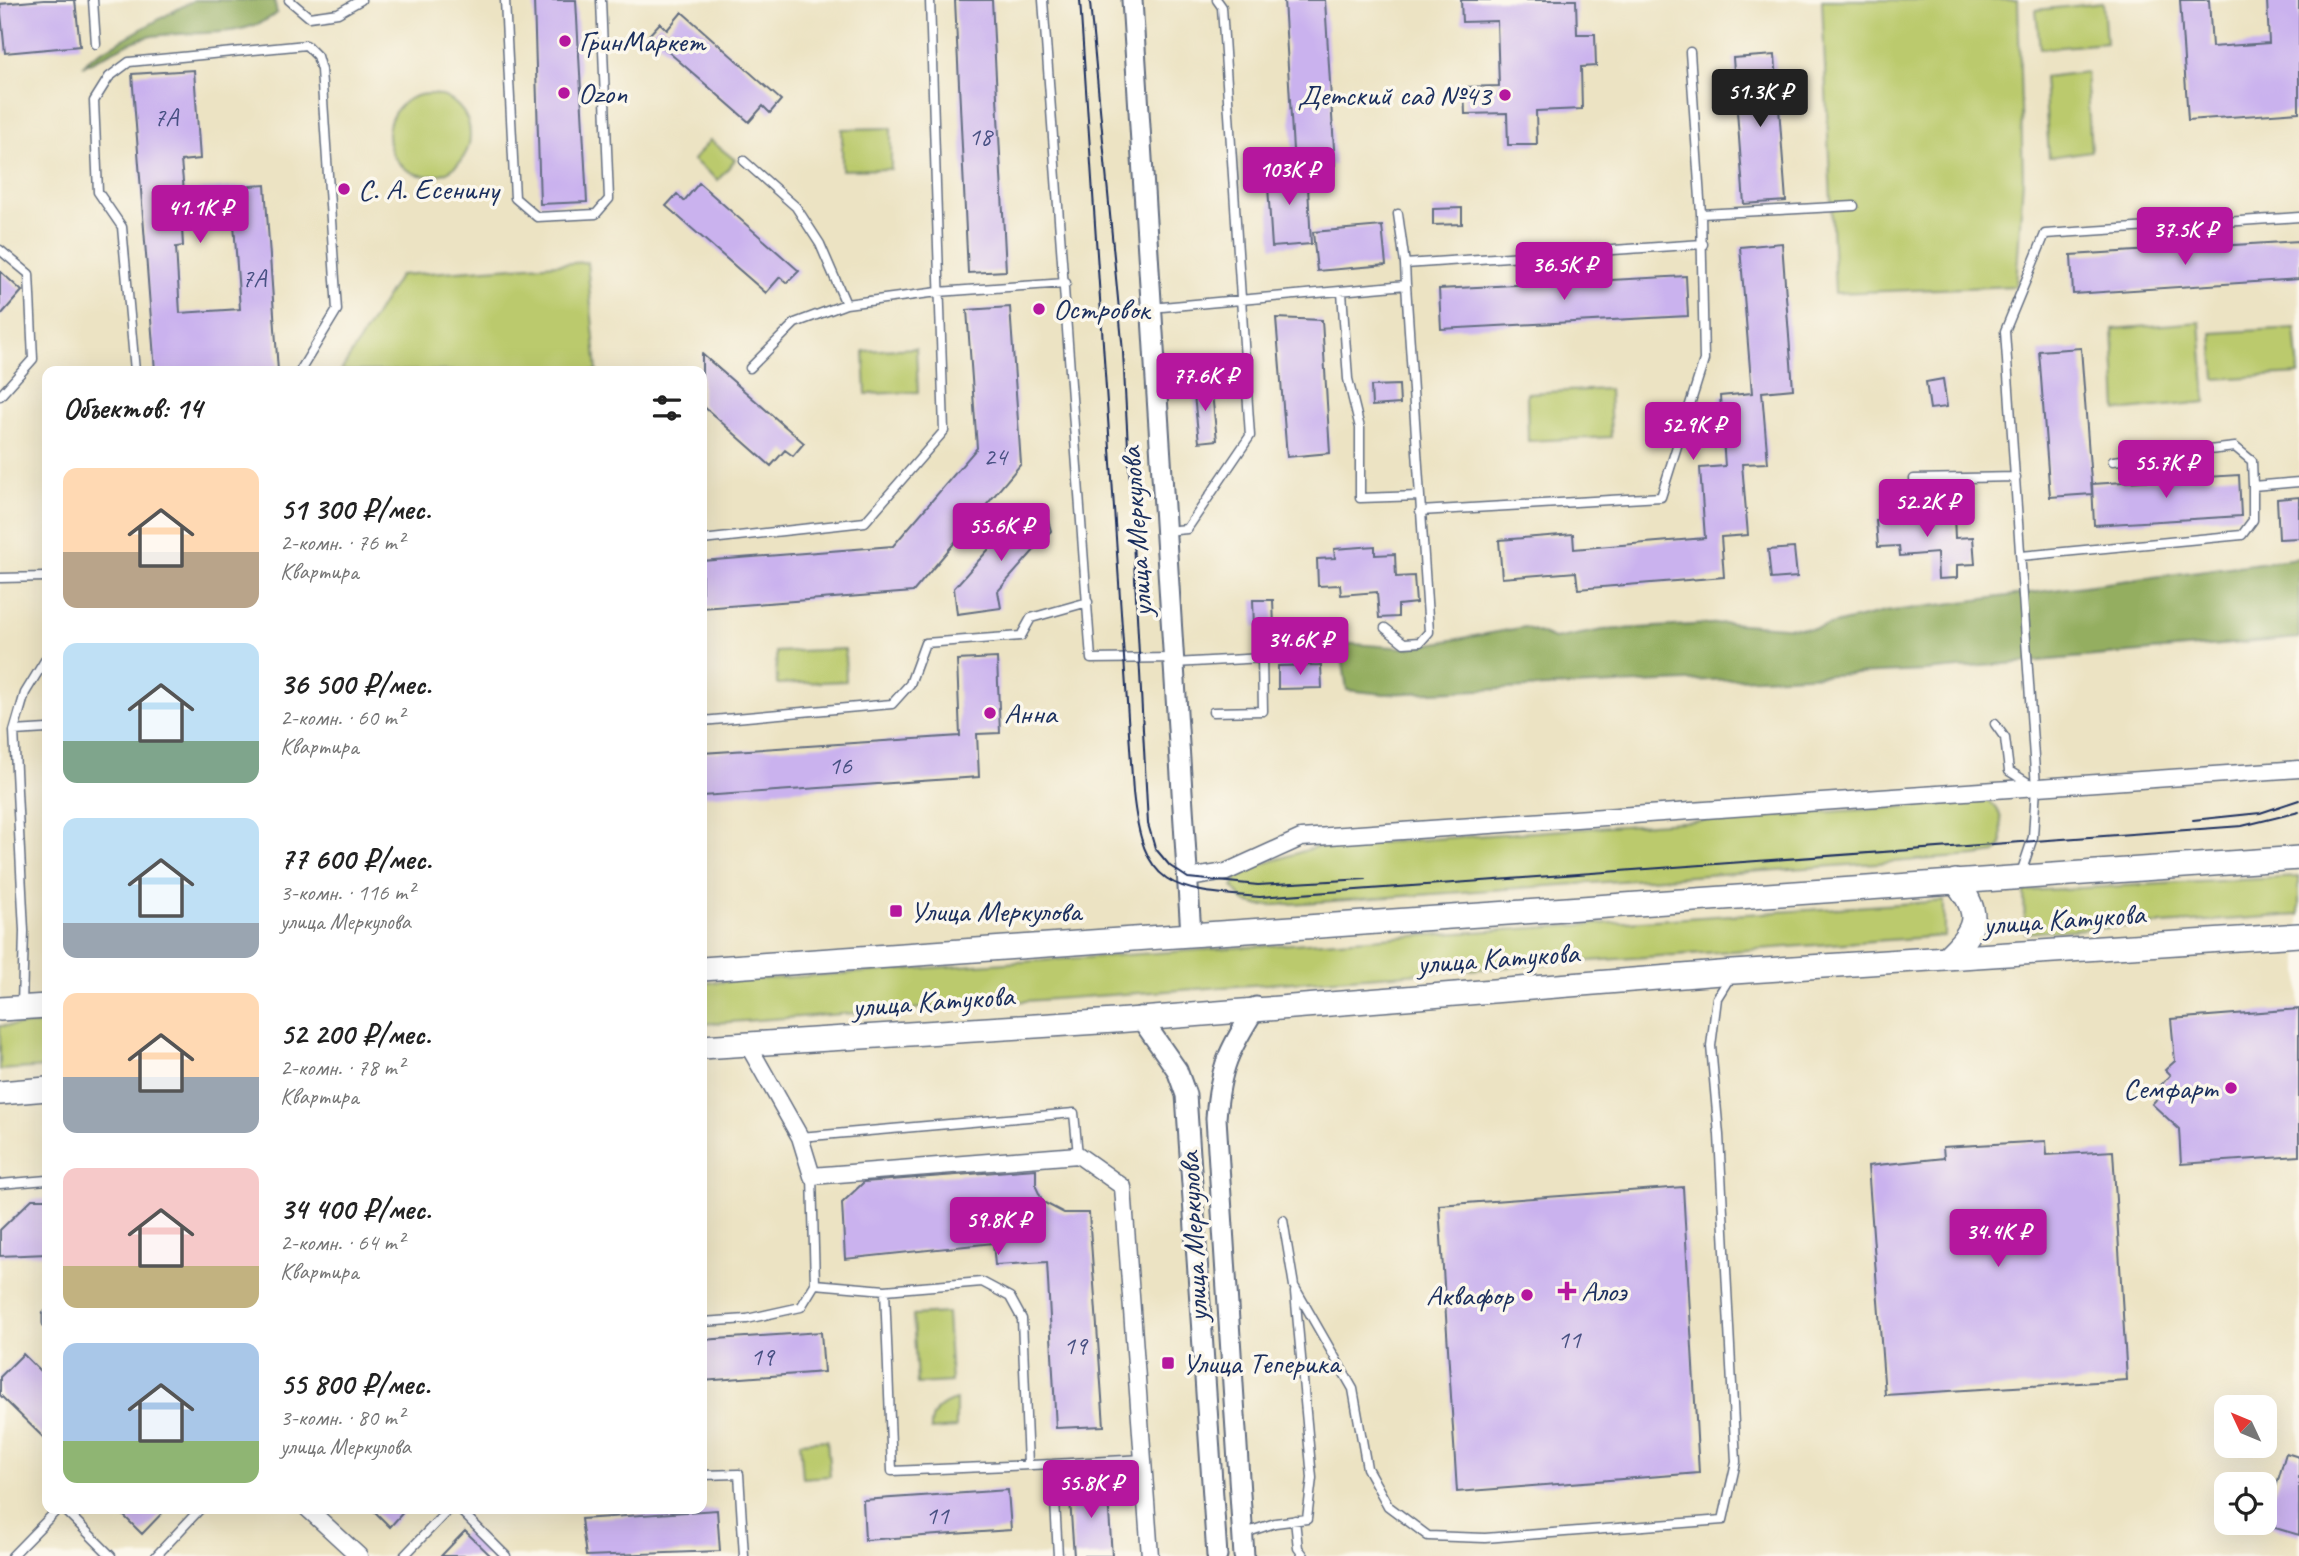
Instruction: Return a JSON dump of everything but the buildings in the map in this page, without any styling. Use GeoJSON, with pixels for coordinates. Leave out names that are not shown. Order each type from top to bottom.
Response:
{"type":"FeatureCollection","features":[{"type":"Feature","properties":{"kind":"main road","name":"улица Катукова"},"geometry":{"type":"LineString","coordinates":[[707,969],[1191,934],[1396,923],[2299,858]]}},
{"type":"Feature","properties":{"kind":"main road"},"geometry":{"type":"LineString","coordinates":[[1946,958],[1964,942],[1975,920],[1971,900],[1955,881]]}},
{"type":"Feature","properties":{"kind":"main road","name":"улица Катукова"},"geometry":{"type":"LineString","coordinates":[[707,1047],[1140,1017],[1734,971],[2299,935]]}},
{"type":"Feature","properties":{"kind":"main road"},"geometry":{"type":"LineString","coordinates":[[11,1008],[42,1006]]}},
{"type":"Feature","properties":{"kind":"main road"},"geometry":{"type":"LineString","coordinates":[[0,1093],[42,1089]]}},
{"type":"Feature","properties":{"kind":"street","name":"улица Меркулова"},"geometry":{"type":"LineString","coordinates":[[1132,0],[1191,934]]}},
{"type":"Feature","properties":{"kind":"street"},"geometry":{"type":"LineString","coordinates":[[1188,878],[1226,872],[1301,838],[2299,769]]}},
{"type":"Feature","properties":{"kind":"street","name":"улица Меркулова"},"geometry":{"type":"LineString","coordinates":[[1244,1556],[1216,1118],[1219,1089],[1229,1051],[1256,1007]]}},
{"type":"Feature","properties":{"kind":"street","name":"улица Меркулова"},"geometry":{"type":"LineString","coordinates":[[1140,1017],[1177,1070],[1186,1095],[1217,1556]]}},
{"type":"Feature","properties":{"kind":"street"},"geometry":{"type":"LineString","coordinates":[[748,1045],[800,1137],[812,1176],[1078,1155],[1123,1187],[1150,1556]]}},
{"type":"Feature","properties":{"kind":"street"},"geometry":{"type":"LineString","coordinates":[[314,1514],[359,1556]]}},
{"type":"Feature","properties":{"kind":"lane"},"geometry":{"type":"LineString","coordinates":[[93,0],[96,44]]}},
{"type":"Feature","properties":{"kind":"lane"},"geometry":{"type":"LineString","coordinates":[[289,0],[309,17],[338,13],[360,0]]}},
{"type":"Feature","properties":{"kind":"lane"},"geometry":{"type":"LineString","coordinates":[[505,0],[515,198],[537,217],[596,214],[609,200],[601,0]]}},
{"type":"Feature","properties":{"kind":"lane"},"geometry":{"type":"LineString","coordinates":[[707,539],[865,522],[944,431],[930,0]]}},
{"type":"Feature","properties":{"kind":"lane"},"geometry":{"type":"LineString","coordinates":[[1043,0],[1066,283],[1091,659],[1174,660],[1332,654]]}},
{"type":"Feature","properties":{"kind":"lane"},"geometry":{"type":"LineString","coordinates":[[1166,531],[1187,529],[1250,436],[1222,7],[1217,0]]}},
{"type":"Feature","properties":{"kind":"lane"},"geometry":{"type":"LineString","coordinates":[[135,366],[122,227],[98,192],[94,101],[109,77],[130,62],[306,45],[317,56],[321,70],[337,310],[303,366]]}},
{"type":"Feature","properties":{"kind":"lane"},"geometry":{"type":"LineString","coordinates":[[1420,511],[1661,498],[1704,360],[1703,244],[1690,52]]}},
{"type":"Feature","properties":{"kind":"lane"},"geometry":{"type":"LineString","coordinates":[[744,161],[796,207],[820,244],[846,304]]}},
{"type":"Feature","properties":{"kind":"lane"},"geometry":{"type":"LineString","coordinates":[[1701,214],[1854,206]]}},
{"type":"Feature","properties":{"kind":"lane"},"geometry":{"type":"LineString","coordinates":[[1385,628],[1404,643],[1420,642],[1429,632],[1405,264],[1398,214]]}},
{"type":"Feature","properties":{"kind":"lane"},"geometry":{"type":"LineString","coordinates":[[2020,876],[2033,837],[2036,788],[2005,331],[2045,234],[2299,217]]}},
{"type":"Feature","properties":{"kind":"lane"},"geometry":{"type":"LineString","coordinates":[[1405,264],[1703,244]]}},
{"type":"Feature","properties":{"kind":"lane"},"geometry":{"type":"LineString","coordinates":[[0,250],[29,274],[33,359],[0,397]]}},
{"type":"Feature","properties":{"kind":"lane"},"geometry":{"type":"LineString","coordinates":[[750,368],[795,323],[846,304],[938,292],[1066,283]]}},
{"type":"Feature","properties":{"kind":"lane"},"geometry":{"type":"LineString","coordinates":[[1151,307],[1406,285]]}},
{"type":"Feature","properties":{"kind":"lane"},"geometry":{"type":"LineString","coordinates":[[1342,292],[1348,379],[1360,428],[1360,498],[1420,496]]}},
{"type":"Feature","properties":{"kind":"lane"},"geometry":{"type":"LineString","coordinates":[[2021,556],[2242,535],[2253,520],[2252,461],[2235,447],[2113,461]]}},
{"type":"Feature","properties":{"kind":"lane"},"geometry":{"type":"LineString","coordinates":[[1914,479],[2016,477]]}},
{"type":"Feature","properties":{"kind":"lane"},"geometry":{"type":"LineString","coordinates":[[2253,486],[2299,482]]}},
{"type":"Feature","properties":{"kind":"lane"},"geometry":{"type":"LineString","coordinates":[[0,578],[42,577]]}},
{"type":"Feature","properties":{"kind":"lane"},"geometry":{"type":"LineString","coordinates":[[707,721],[892,704],[910,684],[925,643],[1021,636],[1031,618],[1088,602]]}},
{"type":"Feature","properties":{"kind":"lane"},"geometry":{"type":"LineString","coordinates":[[1213,712],[1263,711],[1262,658]]}},
{"type":"Feature","properties":{"kind":"lane"},"geometry":{"type":"LineString","coordinates":[[11,1008],[24,931],[14,732],[24,693],[42,665]]}},
{"type":"Feature","properties":{"kind":"lane"},"geometry":{"type":"LineString","coordinates":[[1995,724],[2005,738],[2009,771],[2036,788]]}},
{"type":"Feature","properties":{"kind":"lane"},"geometry":{"type":"LineString","coordinates":[[14,732],[42,729]]}},
{"type":"Feature","properties":{"kind":"lane"},"geometry":{"type":"LineString","coordinates":[[1294,1286],[1353,1389],[1367,1468],[1388,1506],[1428,1536],[1485,1538],[1723,1520],[1736,1462],[1719,1135],[1711,1046],[1717,998],[1734,971]]}},
{"type":"Feature","properties":{"kind":"lane"},"geometry":{"type":"LineString","coordinates":[[800,1137],[1074,1114],[1078,1155]]}},
{"type":"Feature","properties":{"kind":"lane"},"geometry":{"type":"LineString","coordinates":[[707,1322],[747,1320],[801,1307],[815,1283],[812,1176]]}},
{"type":"Feature","properties":{"kind":"lane"},"geometry":{"type":"LineString","coordinates":[[0,1184],[42,1180]]}},
{"type":"Feature","properties":{"kind":"lane"},"geometry":{"type":"LineString","coordinates":[[1241,1534],[1275,1523],[1307,1519],[1312,1478],[1294,1286],[1283,1220]]}},
{"type":"Feature","properties":{"kind":"lane"},"geometry":{"type":"LineString","coordinates":[[815,1283],[885,1290],[982,1282],[1010,1297],[1022,1319],[1028,1465]]}},
{"type":"Feature","properties":{"kind":"lane"},"geometry":{"type":"LineString","coordinates":[[885,1290],[892,1471],[1144,1460]]}},
{"type":"Feature","properties":{"kind":"lane"},"geometry":{"type":"LineString","coordinates":[[1053,1464],[1058,1556]]}},
{"type":"Feature","properties":{"kind":"lane"},"geometry":{"type":"LineString","coordinates":[[707,1475],[739,1474],[744,1556]]}},
{"type":"Feature","properties":{"kind":"lane"},"geometry":{"type":"LineString","coordinates":[[12,1556],[55,1514]]}},
{"type":"Feature","properties":{"kind":"lane"},"geometry":{"type":"LineString","coordinates":[[67,1514],[111,1556]]}},
{"type":"Feature","properties":{"kind":"lane"},"geometry":{"type":"LineString","coordinates":[[156,1556],[195,1514]]}},
{"type":"Feature","properties":{"kind":"lane"},"geometry":{"type":"LineString","coordinates":[[404,1556],[444,1514]]}},
{"type":"Feature","properties":{"kind":"lane"},"geometry":{"type":"LineString","coordinates":[[464,1514],[506,1556]]}},
{"type":"Feature","properties":{"kind":"lane"},"geometry":{"type":"LineString","coordinates":[[1296,1520],[1298,1548],[1304,1556]]}},
{"type":"Feature","properties":{"kind":"green space"},"geometry":{"type":"Polygon","coordinates":[[[194,0],[274,0],[277,13],[249,27],[233,31],[143,38],[83,66],[91,57],[194,0]]]}},
{"type":"Feature","properties":{"kind":"green space"},"geometry":{"type":"Polygon","coordinates":[[[1822,0],[2018,0],[2023,178],[2016,286],[1835,293],[1822,0]]]}},
{"type":"Feature","properties":{"kind":"green space"},"geometry":{"type":"Polygon","coordinates":[[[2103,3],[2106,43],[2040,49],[2036,10],[2103,3]]]}},
{"type":"Feature","properties":{"kind":"green space"},"geometry":{"type":"Polygon","coordinates":[[[2086,72],[2091,151],[2049,157],[2044,77],[2086,72]]]}},
{"type":"Feature","properties":{"kind":"green space"},"geometry":{"type":"Polygon","coordinates":[[[421,94],[437,94],[452,101],[463,112],[470,127],[467,151],[458,164],[437,176],[421,176],[406,169],[395,158],[388,143],[388,127],[395,112],[406,101],[421,94]]]}},
{"type":"Feature","properties":{"kind":"green space"},"geometry":{"type":"Polygon","coordinates":[[[891,128],[891,169],[842,170],[842,129],[891,128]]]}},
{"type":"Feature","properties":{"kind":"green space"},"geometry":{"type":"Polygon","coordinates":[[[710,140],[735,160],[718,180],[693,160],[710,140]]]}},
{"type":"Feature","properties":{"kind":"green space"},"geometry":{"type":"Polygon","coordinates":[[[587,262],[597,366],[344,366],[400,275],[587,262]]]}},
{"type":"Feature","properties":{"kind":"green space"},"geometry":{"type":"Polygon","coordinates":[[[2200,322],[2206,402],[2117,411],[2113,329],[2200,322]]]}},
{"type":"Feature","properties":{"kind":"green space"},"geometry":{"type":"Polygon","coordinates":[[[2295,328],[2299,374],[2215,379],[2212,333],[2295,328]]]}},
{"type":"Feature","properties":{"kind":"green space"},"geometry":{"type":"Polygon","coordinates":[[[916,348],[918,392],[866,394],[864,351],[916,348]]]}},
{"type":"Feature","properties":{"kind":"green space"},"geometry":{"type":"Polygon","coordinates":[[[1609,389],[1611,437],[1528,441],[1527,393],[1609,389]]]}},
{"type":"Feature","properties":{"kind":"green space"},"geometry":{"type":"Polygon","coordinates":[[[2299,558],[2299,638],[1925,671],[1384,694],[1347,690],[1340,643],[1407,648],[1525,627],[1554,639],[1603,630],[1728,623],[1813,629],[1885,612],[2299,558]]]}},
{"type":"Feature","properties":{"kind":"green space"},"geometry":{"type":"Polygon","coordinates":[[[845,649],[846,681],[777,684],[776,652],[845,649]]]}},
{"type":"Feature","properties":{"kind":"green space"},"geometry":{"type":"Polygon","coordinates":[[[1988,801],[2000,814],[2002,845],[1995,853],[1976,856],[1261,906],[1245,902],[1233,887],[1238,872],[1316,847],[1988,801]]]}},
{"type":"Feature","properties":{"kind":"green space"},"geometry":{"type":"Polygon","coordinates":[[[2299,877],[2299,915],[2025,933],[2024,891],[2299,877]]]}},
{"type":"Feature","properties":{"kind":"green space"},"geometry":{"type":"Polygon","coordinates":[[[1944,901],[1944,936],[707,1024],[707,983],[1944,901]]]}},
{"type":"Feature","properties":{"kind":"green space"},"geometry":{"type":"Polygon","coordinates":[[[42,1024],[42,1067],[0,1070],[0,1026],[42,1024]]]}},
{"type":"Feature","properties":{"kind":"green space"},"geometry":{"type":"Polygon","coordinates":[[[947,1313],[951,1382],[917,1384],[913,1315],[947,1313]]]}},
{"type":"Feature","properties":{"kind":"green space"},"geometry":{"type":"Polygon","coordinates":[[[956,1400],[956,1428],[931,1430],[932,1419],[937,1410],[956,1400]]]}},
{"type":"Feature","properties":{"kind":"green space"},"geometry":{"type":"Polygon","coordinates":[[[827,1440],[830,1476],[803,1478],[800,1442],[827,1440]]]}},
{"type":"Feature","properties":{"kind":"tram line"},"geometry":{"type":"LineString","coordinates":[[1080,0],[1133,792],[1144,848],[1154,866],[1166,878],[1204,892],[1260,897],[2242,826],[2299,812]]}},
{"type":"Feature","properties":{"kind":"tram line"},"geometry":{"type":"LineString","coordinates":[[1090,3],[1123,352],[1148,824],[1155,848],[1170,866],[1188,878],[1258,885],[1366,879]]}},
{"type":"Feature","properties":{"kind":"tram line"},"geometry":{"type":"LineString","coordinates":[[2193,820],[2260,813],[2299,800]]}},
{"type":"Feature","properties":{"kind":"place","name":"ГринМаркет"},"geometry":{"type":"Point","coordinates":[565,41]}},
{"type":"Feature","properties":{"kind":"place","name":"Ozon"},"geometry":{"type":"Point","coordinates":[564,93]}},
{"type":"Feature","properties":{"kind":"place","name":"Детский сад №43"},"geometry":{"type":"Point","coordinates":[1505,95]}},
{"type":"Feature","properties":{"kind":"place","name":"С. А. Есенину"},"geometry":{"type":"Point","coordinates":[344,189]}},
{"type":"Feature","properties":{"kind":"place","name":"Островок"},"geometry":{"type":"Point","coordinates":[1039,309]}},
{"type":"Feature","properties":{"kind":"place","name":"Анна"},"geometry":{"type":"Point","coordinates":[990,713]}},
{"type":"Feature","properties":{"kind":"place","name":"Улица Меркулова"},"geometry":{"type":"Point","coordinates":[896,911]}},
{"type":"Feature","properties":{"kind":"place","name":"Семфарт"},"geometry":{"type":"Point","coordinates":[2231,1088]}},
{"type":"Feature","properties":{"kind":"place","name":"Алоэ"},"geometry":{"type":"Point","coordinates":[1567,1291]}},
{"type":"Feature","properties":{"kind":"place","name":"Аквафор"},"geometry":{"type":"Point","coordinates":[1527,1295]}},
{"type":"Feature","properties":{"kind":"place","name":"Улица Теперика"},"geometry":{"type":"Point","coordinates":[1168,1363]}}]}
